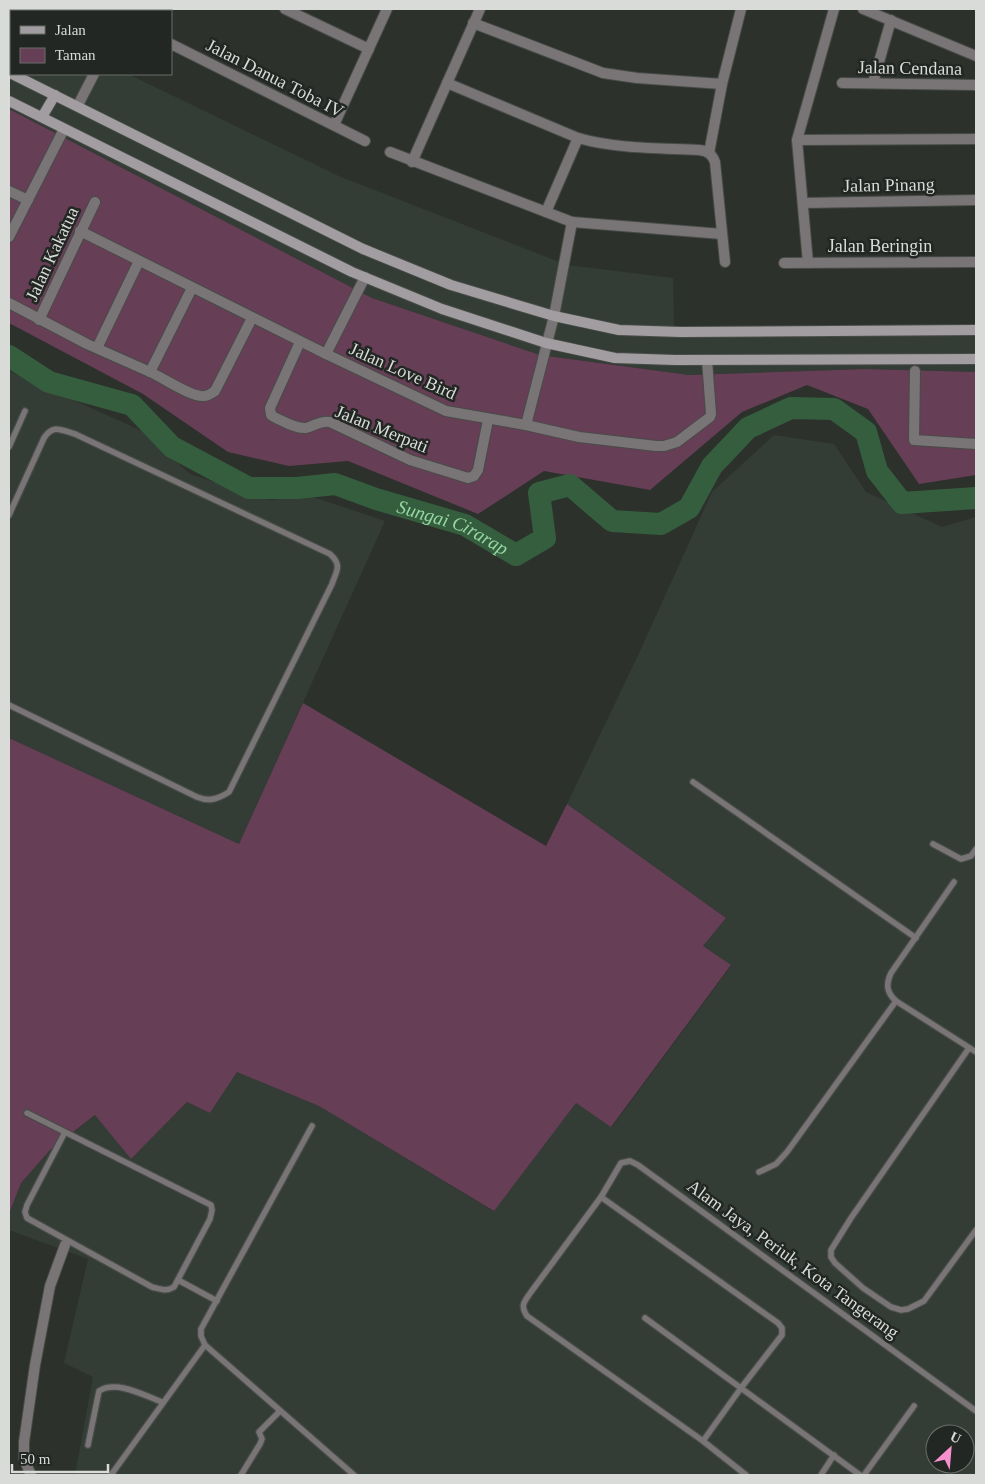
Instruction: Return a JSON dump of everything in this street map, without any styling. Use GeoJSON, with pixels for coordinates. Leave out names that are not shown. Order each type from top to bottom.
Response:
{"type":"FeatureCollection","features":[{"type":"Feature","properties":{"kind":"main road"},"geometry":{"type":"LineString","coordinates":[[15,75],[363,249],[451,284],[553,319],[619,330],[691,332],[976,330]]}},
{"type":"Feature","properties":{"kind":"main road"},"geometry":{"type":"LineString","coordinates":[[42,117],[55,95]]}},
{"type":"Feature","properties":{"kind":"main road"},"geometry":{"type":"LineString","coordinates":[[9,101],[365,277],[442,309],[615,358],[707,360],[976,359]]}},
{"type":"Feature","properties":{"kind":"street"},"geometry":{"type":"LineString","coordinates":[[285,9],[369,50]]}},
{"type":"Feature","properties":{"kind":"street"},"geometry":{"type":"LineString","coordinates":[[334,126],[387,9]]}},
{"type":"Feature","properties":{"kind":"street"},"geometry":{"type":"LineString","coordinates":[[412,162],[480,9]]}},
{"type":"Feature","properties":{"kind":"street"},"geometry":{"type":"LineString","coordinates":[[709,153],[722,84],[741,9]]}},
{"type":"Feature","properties":{"kind":"street"},"geometry":{"type":"LineString","coordinates":[[808,263],[797,140],[834,9]]}},
{"type":"Feature","properties":{"kind":"street"},"geometry":{"type":"LineString","coordinates":[[863,9],[976,56]]}},
{"type":"Feature","properties":{"kind":"street"},"geometry":{"type":"LineString","coordinates":[[873,82],[891,20]]}},
{"type":"Feature","properties":{"kind":"street"},"geometry":{"type":"LineString","coordinates":[[473,23],[603,72],[637,78],[722,84]]}},
{"type":"Feature","properties":{"kind":"street","name":"Jalan Danua Toba IV"},"geometry":{"type":"LineString","coordinates":[[172,45],[365,141]]}},
{"type":"Feature","properties":{"kind":"street"},"geometry":{"type":"LineString","coordinates":[[78,105],[93,75]]}},
{"type":"Feature","properties":{"kind":"street","name":"Jalan Cendana"},"geometry":{"type":"LineString","coordinates":[[842,83],[873,82],[976,86]]}},
{"type":"Feature","properties":{"kind":"street"},"geometry":{"type":"LineString","coordinates":[[447,83],[578,138],[609,145],[699,150],[709,153],[713,156],[715,162],[725,262]]}},
{"type":"Feature","properties":{"kind":"street"},"geometry":{"type":"LineString","coordinates":[[9,237],[64,129]]}},
{"type":"Feature","properties":{"kind":"street"},"geometry":{"type":"LineString","coordinates":[[546,212],[578,138]]}},
{"type":"Feature","properties":{"kind":"street"},"geometry":{"type":"LineString","coordinates":[[797,140],[976,139]]}},
{"type":"Feature","properties":{"kind":"street"},"geometry":{"type":"LineString","coordinates":[[390,152],[572,222],[722,234]]}},
{"type":"Feature","properties":{"kind":"street"},"geometry":{"type":"LineString","coordinates":[[9,190],[28,200]]}},
{"type":"Feature","properties":{"kind":"street","name":"Jalan Pinang"},"geometry":{"type":"LineString","coordinates":[[803,203],[976,200]]}},
{"type":"Feature","properties":{"kind":"street","name":"Jalan Kakatua"},"geometry":{"type":"LineString","coordinates":[[39,320],[95,202]]}},
{"type":"Feature","properties":{"kind":"street"},"geometry":{"type":"LineString","coordinates":[[526,425],[553,319],[572,222]]}},
{"type":"Feature","properties":{"kind":"street","name":"Jalan Love Bird"},"geometry":{"type":"LineString","coordinates":[[80,231],[300,342],[440,409],[488,420],[526,425],[579,437],[656,446],[670,445],[677,442],[710,417],[707,360]]}},
{"type":"Feature","properties":{"kind":"street"},"geometry":{"type":"LineString","coordinates":[[97,348],[140,261]]}},
{"type":"Feature","properties":{"kind":"street","name":"Jalan Beringin"},"geometry":{"type":"LineString","coordinates":[[784,263],[976,262]]}},
{"type":"Feature","properties":{"kind":"street"},"geometry":{"type":"LineString","coordinates":[[326,354],[365,277]]}},
{"type":"Feature","properties":{"kind":"street"},"geometry":{"type":"LineString","coordinates":[[150,372],[192,288]]}},
{"type":"Feature","properties":{"kind":"street"},"geometry":{"type":"LineString","coordinates":[[9,303],[39,320],[198,396],[215,391],[252,318]]}},
{"type":"Feature","properties":{"kind":"street","name":"Jalan Merpati"},"geometry":{"type":"LineString","coordinates":[[300,342],[270,408],[271,414],[274,417],[300,428],[330,422],[410,460],[468,478],[474,476],[478,470],[488,420]]}},
{"type":"Feature","properties":{"kind":"street"},"geometry":{"type":"LineString","coordinates":[[915,371],[914,440],[976,444]]}},
{"type":"Feature","properties":{"kind":"street"},"geometry":{"type":"LineString","coordinates":[[31,1475],[24,1459],[24,1442],[30,1400],[50,1286],[65,1245]]}},
{"type":"Feature","properties":{"kind":"lane"},"geometry":{"type":"LineString","coordinates":[[9,447],[25,411]]}},
{"type":"Feature","properties":{"kind":"lane"},"geometry":{"type":"LineString","coordinates":[[9,515],[44,438],[48,431],[55,428],[75,434],[330,554],[336,560],[338,566],[332,584],[229,792],[222,797],[214,800],[204,800],[196,797],[9,705]]}},
{"type":"Feature","properties":{"kind":"lane"},"geometry":{"type":"LineString","coordinates":[[693,782],[916,938]]}},
{"type":"Feature","properties":{"kind":"lane"},"geometry":{"type":"LineString","coordinates":[[934,844],[961,859],[971,856],[976,849]]}},
{"type":"Feature","properties":{"kind":"lane"},"geometry":{"type":"LineString","coordinates":[[954,882],[891,973],[887,988],[890,995],[896,1001],[976,1052]]}},
{"type":"Feature","properties":{"kind":"lane"},"geometry":{"type":"LineString","coordinates":[[759,1172],[776,1164],[787,1152],[896,1001]]}},
{"type":"Feature","properties":{"kind":"lane","name":"Alam Jaya, Periuk, Kota Tangerang"},"geometry":{"type":"LineString","coordinates":[[969,1048],[830,1250],[831,1257],[834,1263],[863,1288],[890,1307],[901,1310],[908,1309],[924,1301],[976,1230]]}},
{"type":"Feature","properties":{"kind":"lane"},"geometry":{"type":"LineString","coordinates":[[27,1112],[211,1205],[210,1219],[174,1287],[161,1290],[152,1287],[27,1218],[25,1212],[27,1205],[65,1132]]}},
{"type":"Feature","properties":{"kind":"lane"},"geometry":{"type":"LineString","coordinates":[[312,1126],[201,1329],[201,1336],[205,1344],[354,1475]]}},
{"type":"Feature","properties":{"kind":"lane","name":"Alam Jaya, Periuk, Kota Tangerang"},"geometry":{"type":"LineString","coordinates":[[746,1475],[703,1441],[527,1316],[523,1310],[523,1305],[531,1292],[601,1197],[621,1163],[630,1161],[638,1165],[976,1411]]}},
{"type":"Feature","properties":{"kind":"lane"},"geometry":{"type":"LineString","coordinates":[[601,1197],[778,1323],[782,1328],[782,1335],[703,1441]]}},
{"type":"Feature","properties":{"kind":"lane"},"geometry":{"type":"LineString","coordinates":[[178,1280],[217,1301]]}},
{"type":"Feature","properties":{"kind":"lane"},"geometry":{"type":"LineString","coordinates":[[645,1318],[862,1475],[914,1406]]}},
{"type":"Feature","properties":{"kind":"lane"},"geometry":{"type":"LineString","coordinates":[[111,1475],[205,1344]]}},
{"type":"Feature","properties":{"kind":"lane"},"geometry":{"type":"LineString","coordinates":[[88,1445],[99,1391],[106,1386],[118,1386],[162,1402]]}},
{"type":"Feature","properties":{"kind":"lane"},"geometry":{"type":"LineString","coordinates":[[241,1475],[260,1444],[262,1439],[259,1432],[280,1410]]}},
{"type":"Feature","properties":{"kind":"lane"},"geometry":{"type":"LineString","coordinates":[[821,1475],[834,1455]]}},
{"type":"Feature","properties":{"kind":"shaded area"},"geometry":{"type":"Polygon","coordinates":[[[9,13],[10,75],[130,75],[341,177],[567,265],[673,278],[674,326],[976,326],[976,372],[865,369],[689,375],[540,355],[372,298],[9,109],[9,13]]]}},
{"type":"Feature","properties":{"kind":"shaded area"},"geometry":{"type":"Polygon","coordinates":[[[9,371],[142,431],[190,474],[270,500],[310,496],[385,521],[239,844],[9,738],[9,371]]]}},
{"type":"Feature","properties":{"kind":"shaded area"},"geometry":{"type":"Polygon","coordinates":[[[774,435],[834,444],[866,492],[942,527],[976,517],[976,1475],[75,1475],[93,1377],[64,1363],[88,1259],[9,1230],[9,1214],[21,1183],[50,1150],[96,1115],[131,1159],[187,1102],[210,1113],[237,1072],[319,1106],[493,1211],[576,1103],[612,1127],[731,966],[703,946],[726,918],[567,804],[640,651],[712,492],[774,435]]]}},
{"type":"Feature","properties":{"kind":"green space"},"geometry":{"type":"Polygon","coordinates":[[[9,109],[372,298],[540,355],[689,375],[865,369],[976,372],[976,475],[919,484],[868,409],[807,385],[742,412],[650,490],[544,471],[478,514],[348,461],[289,466],[228,452],[143,394],[9,323],[9,109]]]}},
{"type":"Feature","properties":{"kind":"green space"},"geometry":{"type":"Polygon","coordinates":[[[303,703],[546,846],[567,804],[726,918],[703,946],[731,965],[611,1127],[576,1103],[494,1211],[319,1106],[237,1072],[210,1113],[187,1102],[131,1159],[95,1115],[50,1150],[21,1183],[9,1214],[9,738],[239,844],[303,703]]]}},
{"type":"Feature","properties":{"kind":"waterway","name":"Sungai Cirarap"},"geometry":{"type":"LineString","coordinates":[[9,356],[49,382],[132,405],[172,447],[249,488],[297,488],[335,484],[376,499],[465,525],[516,555],[545,538],[539,493],[570,485],[612,521],[661,524],[689,508],[712,466],[748,428],[791,408],[834,409],[866,432],[877,471],[902,503],[976,498]]}}]}
